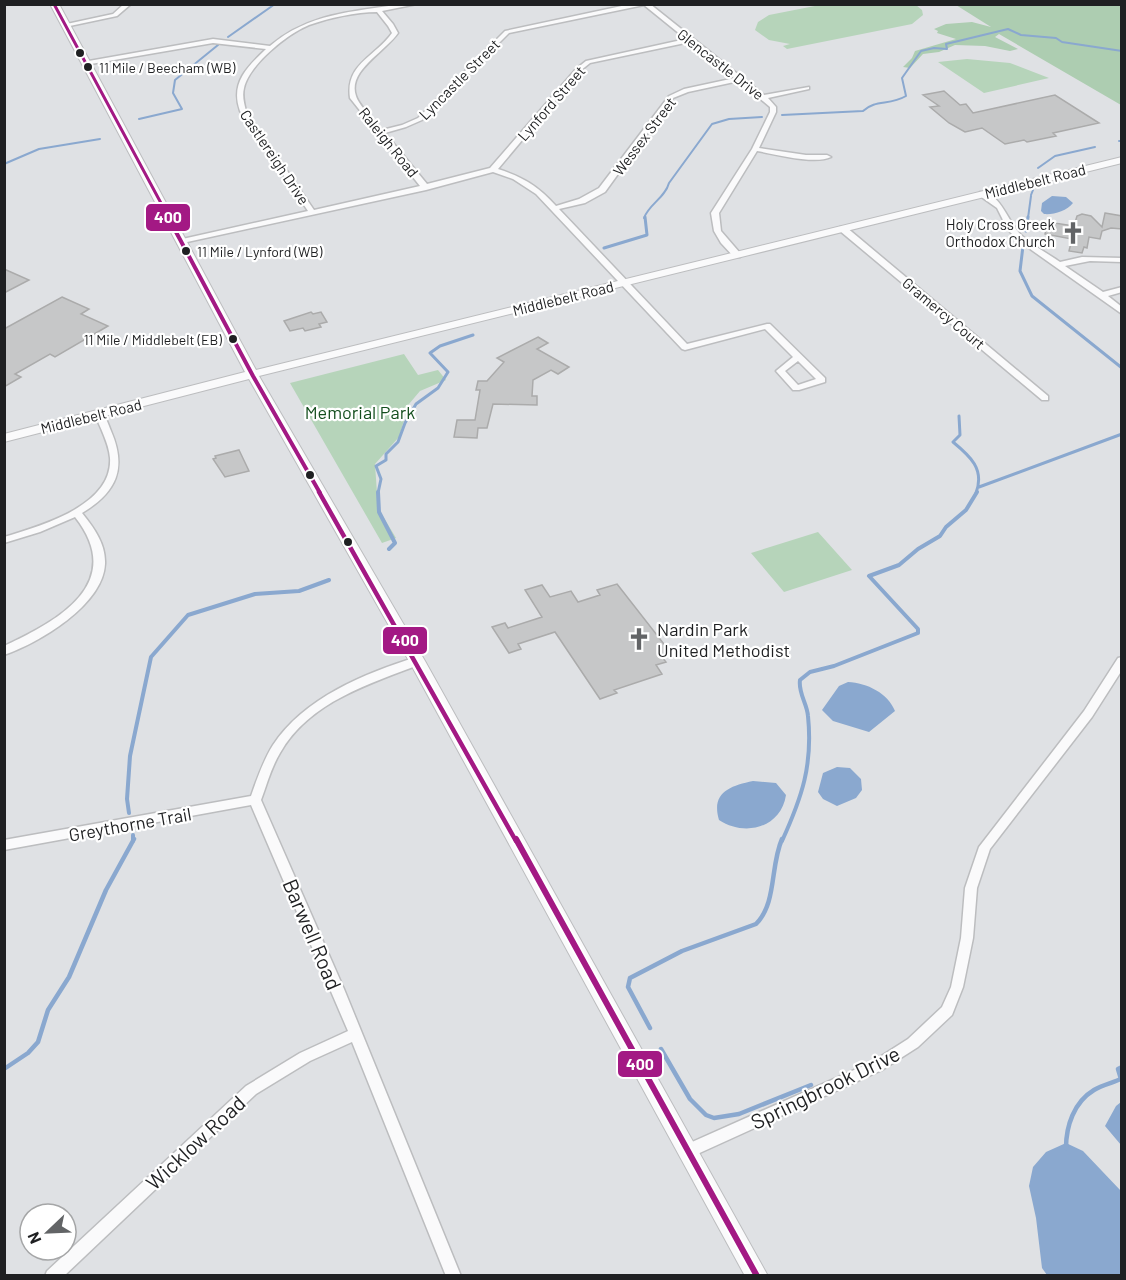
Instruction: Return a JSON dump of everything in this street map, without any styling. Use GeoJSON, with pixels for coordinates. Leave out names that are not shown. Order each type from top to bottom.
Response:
{"type":"FeatureCollection","features":[{"type":"Feature","properties":{"kind":"street"},"geometry":{"type":"LineString","coordinates":[[54,4],[253,376],[417,661],[757,1275]]}},
{"type":"Feature","properties":{"kind":"street"},"geometry":{"type":"LineString","coordinates":[[64,22],[115,15],[128,4]]}},
{"type":"Feature","properties":{"kind":"street","name":"Castlereigh Drive"},"geometry":{"type":"LineString","coordinates":[[313,213],[240,102],[241,82],[271,48],[296,29],[312,23],[414,4]]}},
{"type":"Feature","properties":{"kind":"street","name":"Glencastle Drive"},"geometry":{"type":"LineString","coordinates":[[644,4],[764,97],[774,112],[755,149],[721,202],[714,219],[721,240],[737,255]]}},
{"type":"Feature","properties":{"kind":"street","name":"Lyncastle Street"},"geometry":{"type":"LineString","coordinates":[[381,132],[420,119],[507,32],[644,4]]}},
{"type":"Feature","properties":{"kind":"street","name":"Raleigh Road"},"geometry":{"type":"LineString","coordinates":[[379,11],[392,25],[394,33],[389,41],[356,71],[350,84],[353,98],[426,188]]}},
{"type":"Feature","properties":{"kind":"street","name":"Lynford Street"},"geometry":{"type":"LineString","coordinates":[[493,170],[578,70],[588,62],[691,40]]}},
{"type":"Feature","properties":{"kind":"street"},"geometry":{"type":"LineString","coordinates":[[85,63],[205,42],[230,42],[271,48]]}},
{"type":"Feature","properties":{"kind":"street","name":"Wessex Street"},"geometry":{"type":"LineString","coordinates":[[555,208],[582,201],[602,190],[671,97],[686,90],[739,79]]}},
{"type":"Feature","properties":{"kind":"street"},"geometry":{"type":"LineString","coordinates":[[764,97],[807,88]]}},
{"type":"Feature","properties":{"kind":"street"},"geometry":{"type":"LineString","coordinates":[[755,149],[806,157],[827,157]]}},
{"type":"Feature","properties":{"kind":"street","name":"Middlebelt Road"},"geometry":{"type":"LineString","coordinates":[[4,438],[1122,160]]}},
{"type":"Feature","properties":{"kind":"street"},"geometry":{"type":"LineString","coordinates":[[181,242],[426,188],[493,170],[510,174],[529,184],[555,208],[685,347],[767,326],[822,380],[796,388],[780,371],[798,357]]}},
{"type":"Feature","properties":{"kind":"street"},"geometry":{"type":"LineString","coordinates":[[983,194],[1000,207],[1011,228],[1019,237],[1102,295],[1122,312]]}},
{"type":"Feature","properties":{"kind":"street","name":"Gramercy Court"},"geometry":{"type":"LineString","coordinates":[[843,229],[1045,398]]}},
{"type":"Feature","properties":{"kind":"street"},"geometry":{"type":"LineString","coordinates":[[1059,265],[1088,259],[1122,260]]}},
{"type":"Feature","properties":{"kind":"street"},"geometry":{"type":"LineString","coordinates":[[1102,295],[1122,290]]}},
{"type":"Feature","properties":{"kind":"street"},"geometry":{"type":"LineString","coordinates":[[4,540],[45,528],[77,513],[99,495],[112,475],[115,460],[99,414]]}},
{"type":"Feature","properties":{"kind":"street"},"geometry":{"type":"LineString","coordinates":[[4,651],[56,624],[91,590],[99,571],[98,547],[91,531],[77,513]]}},
{"type":"Feature","properties":{"kind":"street"},"geometry":{"type":"LineString","coordinates":[[255,800],[277,748],[300,719],[322,702],[347,689],[417,661]]}},
{"type":"Feature","properties":{"kind":"street","name":"Springbrook Drive"},"geometry":{"type":"LineString","coordinates":[[688,1151],[877,1066],[913,1043],[947,1011],[957,987],[967,938],[971,888],[985,848],[1088,714],[1122,661]]}},
{"type":"Feature","properties":{"kind":"street","name":"Greythorne Trail"},"geometry":{"type":"LineString","coordinates":[[4,844],[255,800]]}},
{"type":"Feature","properties":{"kind":"street","name":"Barwell Road"},"geometry":{"type":"LineString","coordinates":[[255,800],[355,1034],[454,1275]]}},
{"type":"Feature","properties":{"kind":"street","name":"Wicklow Road"},"geometry":{"type":"LineString","coordinates":[[52,1275],[251,1090],[305,1058],[355,1034]]}},
{"type":"Feature","properties":{"kind":"green space"},"geometry":{"type":"Polygon","coordinates":[[[825,4],[916,5],[922,10],[923,15],[912,24],[787,49],[783,46],[790,44],[769,40],[755,30],[758,22],[769,15],[825,4]]]}},
{"type":"Feature","properties":{"kind":"green space"},"geometry":{"type":"Polygon","coordinates":[[[956,5],[1121,5],[1121,105],[999,34],[995,37],[1018,49],[1010,51],[985,46],[955,45],[939,52],[923,54],[910,68],[903,67],[915,51],[956,39],[937,33],[938,31],[934,29],[946,24],[972,22],[991,27],[956,5]]]}},
{"type":"Feature","properties":{"kind":"green space"},"geometry":{"type":"Polygon","coordinates":[[[967,59],[1010,63],[1049,78],[984,93],[938,62],[967,59]]]}},
{"type":"Feature","properties":{"kind":"green space","name":"Memorial Park"},"geometry":{"type":"Polygon","coordinates":[[[404,354],[418,375],[438,370],[446,380],[420,391],[409,404],[399,437],[375,464],[378,508],[396,538],[382,543],[290,383],[404,354]]]}},
{"type":"Feature","properties":{"kind":"green space"},"geometry":{"type":"Polygon","coordinates":[[[818,532],[852,570],[784,592],[751,553],[818,532]]]}},
{"type":"Feature","properties":{"kind":"water"},"geometry":{"type":"Polygon","coordinates":[[[1052,196],[1066,197],[1073,203],[1060,212],[1044,214],[1041,211],[1042,203],[1052,196]]]}},
{"type":"Feature","properties":{"kind":"water"},"geometry":{"type":"Polygon","coordinates":[[[848,682],[862,684],[876,690],[887,699],[895,711],[869,732],[833,721],[822,710],[839,686],[848,682]]]}},
{"type":"Feature","properties":{"kind":"water"},"geometry":{"type":"Polygon","coordinates":[[[837,767],[850,768],[861,779],[862,790],[856,798],[837,806],[823,799],[818,792],[823,773],[837,767]]]}},
{"type":"Feature","properties":{"kind":"water"},"geometry":{"type":"Polygon","coordinates":[[[753,781],[776,783],[786,795],[777,815],[769,822],[750,828],[740,828],[719,820],[718,803],[724,792],[736,785],[753,781]]]}},
{"type":"Feature","properties":{"kind":"water"},"geometry":{"type":"Polygon","coordinates":[[[1121,1102],[1121,1145],[1105,1126],[1116,1106],[1121,1102]]]}},
{"type":"Feature","properties":{"kind":"water"},"geometry":{"type":"Polygon","coordinates":[[[1066,1143],[1083,1151],[1121,1191],[1121,1275],[1047,1275],[1042,1268],[1036,1218],[1029,1186],[1033,1167],[1046,1152],[1066,1143]]]}},
{"type":"Feature","properties":{"kind":"building"},"geometry":{"type":"Polygon","coordinates":[[[944,91],[960,105],[966,104],[973,113],[1055,95],[1099,123],[1053,133],[1056,136],[1005,144],[982,128],[965,132],[949,123],[930,107],[939,106],[923,95],[944,91]]]}},
{"type":"Feature","properties":{"kind":"building","name":"Holy Cross Greek Orthodox Church"},"geometry":{"type":"Polygon","coordinates":[[[1105,213],[1122,216],[1122,229],[1111,228],[1102,231],[1100,239],[1089,237],[1087,248],[1084,247],[1082,253],[1069,251],[1072,239],[1045,234],[1048,222],[1074,226],[1077,216],[1082,214],[1091,216],[1102,227],[1105,213]]]}},
{"type":"Feature","properties":{"kind":"building"},"geometry":{"type":"Polygon","coordinates":[[[4,269],[29,280],[4,293],[4,269]]]}},
{"type":"Feature","properties":{"kind":"building"},"geometry":{"type":"Polygon","coordinates":[[[62,297],[89,309],[81,314],[108,326],[55,357],[50,354],[15,374],[21,377],[4,387],[4,329],[62,297]]]}},
{"type":"Feature","properties":{"kind":"building"},"geometry":{"type":"Polygon","coordinates":[[[311,312],[313,314],[321,312],[327,322],[319,324],[321,327],[305,331],[303,328],[290,331],[284,321],[311,312]]]}},
{"type":"Feature","properties":{"kind":"building"},"geometry":{"type":"Polygon","coordinates":[[[538,337],[548,343],[537,349],[569,367],[558,374],[551,370],[533,380],[532,396],[537,396],[537,405],[493,404],[487,428],[478,428],[477,438],[454,437],[457,420],[475,420],[480,390],[476,390],[478,381],[487,381],[504,362],[497,358],[538,337]]]}},
{"type":"Feature","properties":{"kind":"building"},"geometry":{"type":"Polygon","coordinates":[[[239,450],[249,471],[225,477],[213,459],[216,458],[215,456],[239,450]]]}},
{"type":"Feature","properties":{"kind":"building","name":"Nardin Park United Methodist"},"geometry":{"type":"Polygon","coordinates":[[[617,584],[671,653],[661,656],[666,662],[656,665],[662,674],[614,690],[617,693],[600,699],[555,632],[518,644],[521,649],[509,653],[492,627],[505,623],[508,628],[542,617],[525,590],[542,585],[550,597],[571,591],[578,602],[600,595],[597,590],[617,584]]]}},
{"type":"Feature","properties":{"kind":"waterway"},"geometry":{"type":"LineString","coordinates":[[228,37],[275,4]]}},
{"type":"Feature","properties":{"kind":"waterway"},"geometry":{"type":"LineString","coordinates":[[782,115],[863,111],[873,105],[900,99],[906,96],[902,78],[921,51],[934,48],[947,49],[946,44],[1008,29],[1021,35],[1056,38],[1062,42],[1122,51]]}},
{"type":"Feature","properties":{"kind":"waterway"},"geometry":{"type":"LineString","coordinates":[[139,119],[182,109],[173,93],[175,80],[218,45]]}},
{"type":"Feature","properties":{"kind":"waterway"},"geometry":{"type":"LineString","coordinates":[[644,218],[712,124],[729,119],[762,117]]}},
{"type":"Feature","properties":{"kind":"waterway"},"geometry":{"type":"LineString","coordinates":[[4,164],[39,149],[100,139]]}},
{"type":"Feature","properties":{"kind":"waterway"},"geometry":{"type":"LineString","coordinates":[[1038,168],[1055,156],[1095,147]]}},
{"type":"Feature","properties":{"kind":"waterway"},"geometry":{"type":"LineString","coordinates":[[1031,195],[1033,190]]}},
{"type":"Feature","properties":{"kind":"waterway"},"geometry":{"type":"LineString","coordinates":[[1028,218],[1031,196]]}},
{"type":"Feature","properties":{"kind":"waterway"},"geometry":{"type":"LineString","coordinates":[[604,248],[647,235],[645,217]]}},
{"type":"Feature","properties":{"kind":"waterway"},"geometry":{"type":"LineString","coordinates":[[1026,231],[1028,217]]}},
{"type":"Feature","properties":{"kind":"waterway"},"geometry":{"type":"LineString","coordinates":[[1023,246],[1020,271],[1032,296],[1122,368]]}},
{"type":"Feature","properties":{"kind":"waterway"},"geometry":{"type":"LineString","coordinates":[[378,493],[381,479],[376,466],[386,460],[386,454],[398,442],[405,423],[416,404],[438,388],[448,372],[430,353],[440,346],[473,335]]}},
{"type":"Feature","properties":{"kind":"waterway"},"geometry":{"type":"LineString","coordinates":[[959,416],[960,435],[953,442],[965,452],[977,470],[979,477],[976,493]]}},
{"type":"Feature","properties":{"kind":"waterway"},"geometry":{"type":"LineString","coordinates":[[979,487],[1122,434]]}},
{"type":"Feature","properties":{"kind":"waterway"},"geometry":{"type":"LineString","coordinates":[[782,841],[800,795],[809,750],[808,716],[800,689],[800,680],[810,672],[834,666],[918,633],[918,629],[869,576],[899,565],[918,549],[940,536],[946,527],[966,510],[977,492]]}},
{"type":"Feature","properties":{"kind":"waterway"},"geometry":{"type":"LineString","coordinates":[[378,493],[379,512],[395,543],[389,549]]}},
{"type":"Feature","properties":{"kind":"waterway"},"geometry":{"type":"LineString","coordinates":[[129,813],[127,799],[130,756],[151,657],[188,615],[255,594],[299,591],[329,580]]}},
{"type":"Feature","properties":{"kind":"waterway"},"geometry":{"type":"LineString","coordinates":[[133,835],[133,841]]}},
{"type":"Feature","properties":{"kind":"waterway"},"geometry":{"type":"LineString","coordinates":[[650,1028],[628,987],[630,978],[682,951],[756,924],[767,906],[782,839]]}},
{"type":"Feature","properties":{"kind":"waterway"},"geometry":{"type":"LineString","coordinates":[[4,1069],[28,1053],[38,1042],[48,1010],[69,977],[106,890],[133,841]]}},
{"type":"Feature","properties":{"kind":"waterway"},"geometry":{"type":"LineString","coordinates":[[661,1049],[690,1099],[706,1115],[714,1118],[739,1114],[811,1085]]}},
{"type":"Feature","properties":{"kind":"waterway"},"geometry":{"type":"LineString","coordinates":[[1066,1148],[1068,1131],[1076,1108],[1094,1090],[1121,1079],[1118,1069],[1122,1067]]}},
{"type":"Feature","properties":{"kind":"transit line","name":"400"},"geometry":{"type":"LineString","coordinates":[[54,4],[253,376],[417,661],[757,1276]]}},
{"type":"Feature","properties":{"kind":"place","name":"11 Mile / Beecham (WB)"},"geometry":{"type":"Point","coordinates":[88,67]}},
{"type":"Feature","properties":{"kind":"place","name":"Holy Cross Greek Orthodox Church"},"geometry":{"type":"Point","coordinates":[1073,233]}},
{"type":"Feature","properties":{"kind":"place","name":"11 Mile / Lynford (WB)"},"geometry":{"type":"Point","coordinates":[186,251]}},
{"type":"Feature","properties":{"kind":"place","name":"11 Mile / Middlebelt (EB)"},"geometry":{"type":"Point","coordinates":[233,339]}},
{"type":"Feature","properties":{"kind":"place","name":"Nardin Park United Methodist"},"geometry":{"type":"Point","coordinates":[639,639]}}]}
